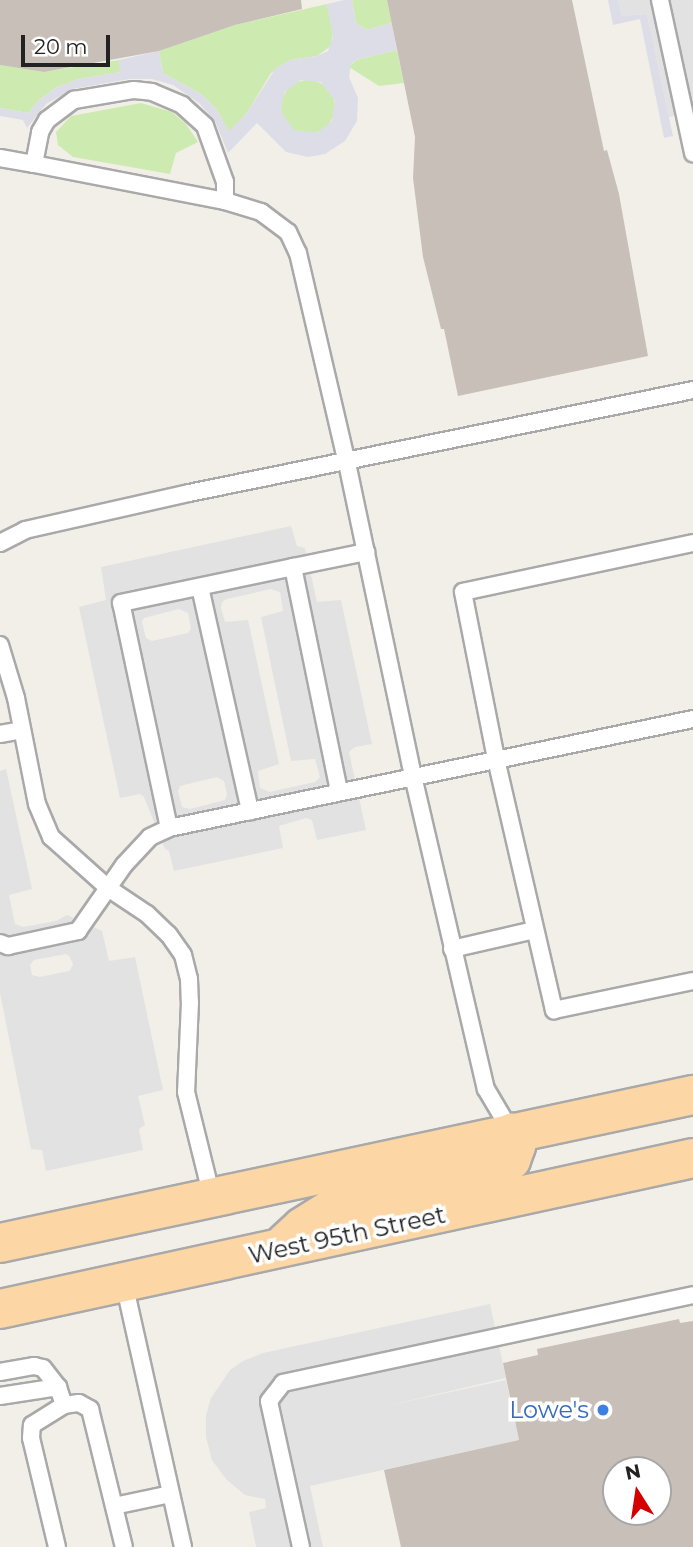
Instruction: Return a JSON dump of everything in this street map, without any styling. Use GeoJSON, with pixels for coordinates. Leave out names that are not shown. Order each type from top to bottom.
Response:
{"type":"FeatureCollection","features":[{"type":"Feature","properties":{"kind":"main road"},"geometry":{"type":"LineString","coordinates":[[0,1243],[693,1095]]}},
{"type":"Feature","properties":{"kind":"main road"},"geometry":{"type":"LineString","coordinates":[[275,1251],[302,1227],[337,1206],[511,1160],[516,1146],[512,1133]]}},
{"type":"Feature","properties":{"kind":"main road","name":"West 95th Street"},"geometry":{"type":"LineString","coordinates":[[0,1309],[693,1158]]}},
{"type":"Feature","properties":{"kind":"lane"},"geometry":{"type":"LineString","coordinates":[[660,0],[693,153]]}},
{"type":"Feature","properties":{"kind":"lane"},"geometry":{"type":"LineString","coordinates":[[34,164],[40,132],[58,109],[74,100],[96,95],[134,90],[152,92],[182,105],[205,127],[225,182],[225,201]]}},
{"type":"Feature","properties":{"kind":"lane"},"geometry":{"type":"LineString","coordinates":[[0,158],[225,201],[261,212],[288,232],[298,253],[347,463],[413,776],[486,1089],[512,1133]]}},
{"type":"Feature","properties":{"kind":"lane"},"geometry":{"type":"LineString","coordinates":[[0,542],[38,527],[693,390]]}},
{"type":"Feature","properties":{"kind":"lane"},"geometry":{"type":"LineString","coordinates":[[693,543],[463,592],[496,759],[554,1010],[693,981]]}},
{"type":"Feature","properties":{"kind":"lane"},"geometry":{"type":"LineString","coordinates":[[169,828],[121,603],[366,552]]}},
{"type":"Feature","properties":{"kind":"lane"},"geometry":{"type":"LineString","coordinates":[[293,567],[339,791]]}},
{"type":"Feature","properties":{"kind":"lane"},"geometry":{"type":"LineString","coordinates":[[200,586],[250,811]]}},
{"type":"Feature","properties":{"kind":"lane"},"geometry":{"type":"LineString","coordinates":[[0,645],[16,698],[37,804],[51,837],[108,888],[147,914],[169,935],[183,956],[189,979],[190,1002],[186,1092],[212,1197]]}},
{"type":"Feature","properties":{"kind":"lane"},"geometry":{"type":"LineString","coordinates":[[0,943],[8,946],[78,931],[108,888],[150,837],[169,828],[693,719]]}},
{"type":"Feature","properties":{"kind":"lane"},"geometry":{"type":"LineString","coordinates":[[0,734],[22,730]]}},
{"type":"Feature","properties":{"kind":"lane"},"geometry":{"type":"LineString","coordinates":[[452,950],[534,930]]}},
{"type":"Feature","properties":{"kind":"lane"},"geometry":{"type":"LineString","coordinates":[[124,1283],[183,1547]]}},
{"type":"Feature","properties":{"kind":"lane"},"geometry":{"type":"LineString","coordinates":[[301,1547],[269,1401],[283,1383],[693,1295]]}},
{"type":"Feature","properties":{"kind":"lane"},"geometry":{"type":"LineString","coordinates":[[0,1372],[34,1366],[43,1368],[58,1387],[64,1405]]}},
{"type":"Feature","properties":{"kind":"lane"},"geometry":{"type":"LineString","coordinates":[[0,1396],[58,1387]]}},
{"type":"Feature","properties":{"kind":"lane"},"geometry":{"type":"LineString","coordinates":[[57,1547],[31,1438],[32,1425],[64,1405],[79,1403],[90,1409],[124,1547]]}},
{"type":"Feature","properties":{"kind":"lane"},"geometry":{"type":"LineString","coordinates":[[114,1506],[171,1494]]}},
{"type":"Feature","properties":{"kind":"green space"},"geometry":{"type":"Polygon","coordinates":[[[352,0],[387,0],[392,23],[366,30],[356,23],[352,0]]]}},
{"type":"Feature","properties":{"kind":"green space"},"geometry":{"type":"Polygon","coordinates":[[[327,4],[333,32],[331,46],[317,56],[290,60],[271,73],[247,113],[229,132],[217,110],[201,94],[163,73],[159,51],[235,25],[327,4]]]}},
{"type":"Feature","properties":{"kind":"green space"},"geometry":{"type":"Polygon","coordinates":[[[397,50],[404,83],[379,86],[349,67],[356,60],[397,50]]]}},
{"type":"Feature","properties":{"kind":"green space"},"geometry":{"type":"Polygon","coordinates":[[[119,60],[121,72],[79,79],[57,87],[39,100],[28,113],[0,108],[0,65],[44,72],[119,60]]]}},
{"type":"Feature","properties":{"kind":"green space"},"geometry":{"type":"Polygon","coordinates":[[[308,80],[327,88],[335,107],[327,126],[308,134],[289,126],[281,107],[289,88],[308,80]]]}},
{"type":"Feature","properties":{"kind":"green space"},"geometry":{"type":"Polygon","coordinates":[[[141,103],[172,112],[186,124],[198,142],[176,153],[170,174],[73,157],[58,145],[56,132],[71,116],[141,103]]]}},
{"type":"Feature","properties":{"kind":"shaded area"},"geometry":{"type":"Polygon","coordinates":[[[352,0],[356,23],[366,30],[392,23],[397,50],[356,60],[351,64],[349,77],[358,98],[357,121],[345,141],[325,154],[308,157],[286,152],[257,123],[228,153],[215,121],[199,103],[173,85],[152,79],[129,79],[73,89],[46,104],[27,128],[23,120],[0,116],[0,108],[28,113],[39,100],[57,87],[79,79],[120,72],[119,60],[159,51],[163,73],[201,94],[217,110],[229,131],[247,113],[275,69],[290,60],[317,56],[328,51],[333,37],[327,4],[352,0]],[[301,80],[285,92],[281,106],[283,115],[294,130],[317,133],[332,121],[335,101],[321,82],[301,80]]]}},
{"type":"Feature","properties":{"kind":"shaded area"},"geometry":{"type":"Polygon","coordinates":[[[608,0],[618,0],[622,16],[647,14],[673,136],[664,138],[640,19],[613,25],[608,0]]]}},
{"type":"Feature","properties":{"kind":"shaded area"},"geometry":{"type":"Polygon","coordinates":[[[618,0],[693,0],[693,112],[669,117],[647,14],[622,16],[618,0]]]}},
{"type":"Feature","properties":{"kind":"shaded area"},"geometry":{"type":"Polygon","coordinates":[[[291,526],[297,546],[305,548],[317,602],[341,600],[372,744],[355,747],[349,752],[366,830],[317,840],[312,820],[306,818],[279,826],[283,848],[174,871],[169,851],[165,849],[144,797],[140,794],[120,798],[79,607],[106,600],[101,567],[291,526]],[[271,589],[222,602],[221,608],[225,622],[248,620],[279,764],[258,771],[260,788],[270,792],[315,782],[320,777],[315,759],[291,761],[261,617],[283,611],[280,592],[271,589]],[[179,609],[144,618],[142,622],[146,638],[152,641],[188,633],[191,629],[188,613],[179,609]],[[217,777],[180,786],[178,791],[182,807],[190,809],[225,800],[227,794],[224,781],[217,777]]]}},
{"type":"Feature","properties":{"kind":"shaded area"},"geometry":{"type":"Polygon","coordinates":[[[6,769],[32,889],[9,895],[15,924],[23,927],[56,921],[67,915],[102,931],[109,961],[135,957],[163,1090],[138,1096],[145,1125],[139,1129],[143,1150],[46,1171],[42,1150],[31,1149],[0,993],[0,771],[6,769]],[[66,954],[34,960],[30,965],[32,975],[40,977],[69,971],[73,965],[66,954]]]}},
{"type":"Feature","properties":{"kind":"shaded area"},"geometry":{"type":"Polygon","coordinates":[[[490,1304],[506,1378],[386,1406],[506,1380],[519,1440],[310,1486],[323,1547],[256,1547],[249,1512],[266,1508],[265,1499],[245,1495],[226,1479],[212,1460],[206,1437],[206,1415],[211,1398],[230,1370],[263,1353],[490,1304]]]}},
{"type":"Feature","properties":{"kind":"building"},"geometry":{"type":"Polygon","coordinates":[[[0,0],[301,0],[302,9],[235,25],[159,51],[44,72],[0,65],[0,0]]]}},
{"type":"Feature","properties":{"kind":"building"},"geometry":{"type":"Polygon","coordinates":[[[387,0],[572,0],[604,151],[607,150],[619,194],[648,356],[458,396],[444,329],[441,329],[423,257],[413,178],[415,137],[387,0]]]}},
{"type":"Feature","properties":{"kind":"building","name":"Lowe's"},"geometry":{"type":"Polygon","coordinates":[[[679,1319],[680,1323],[693,1321],[693,1547],[401,1547],[384,1470],[519,1440],[503,1363],[538,1355],[537,1349],[679,1319]]]}},
{"type":"Feature","properties":{"kind":"place","name":"Lowe's"},"geometry":{"type":"Point","coordinates":[603,1410]}}]}
